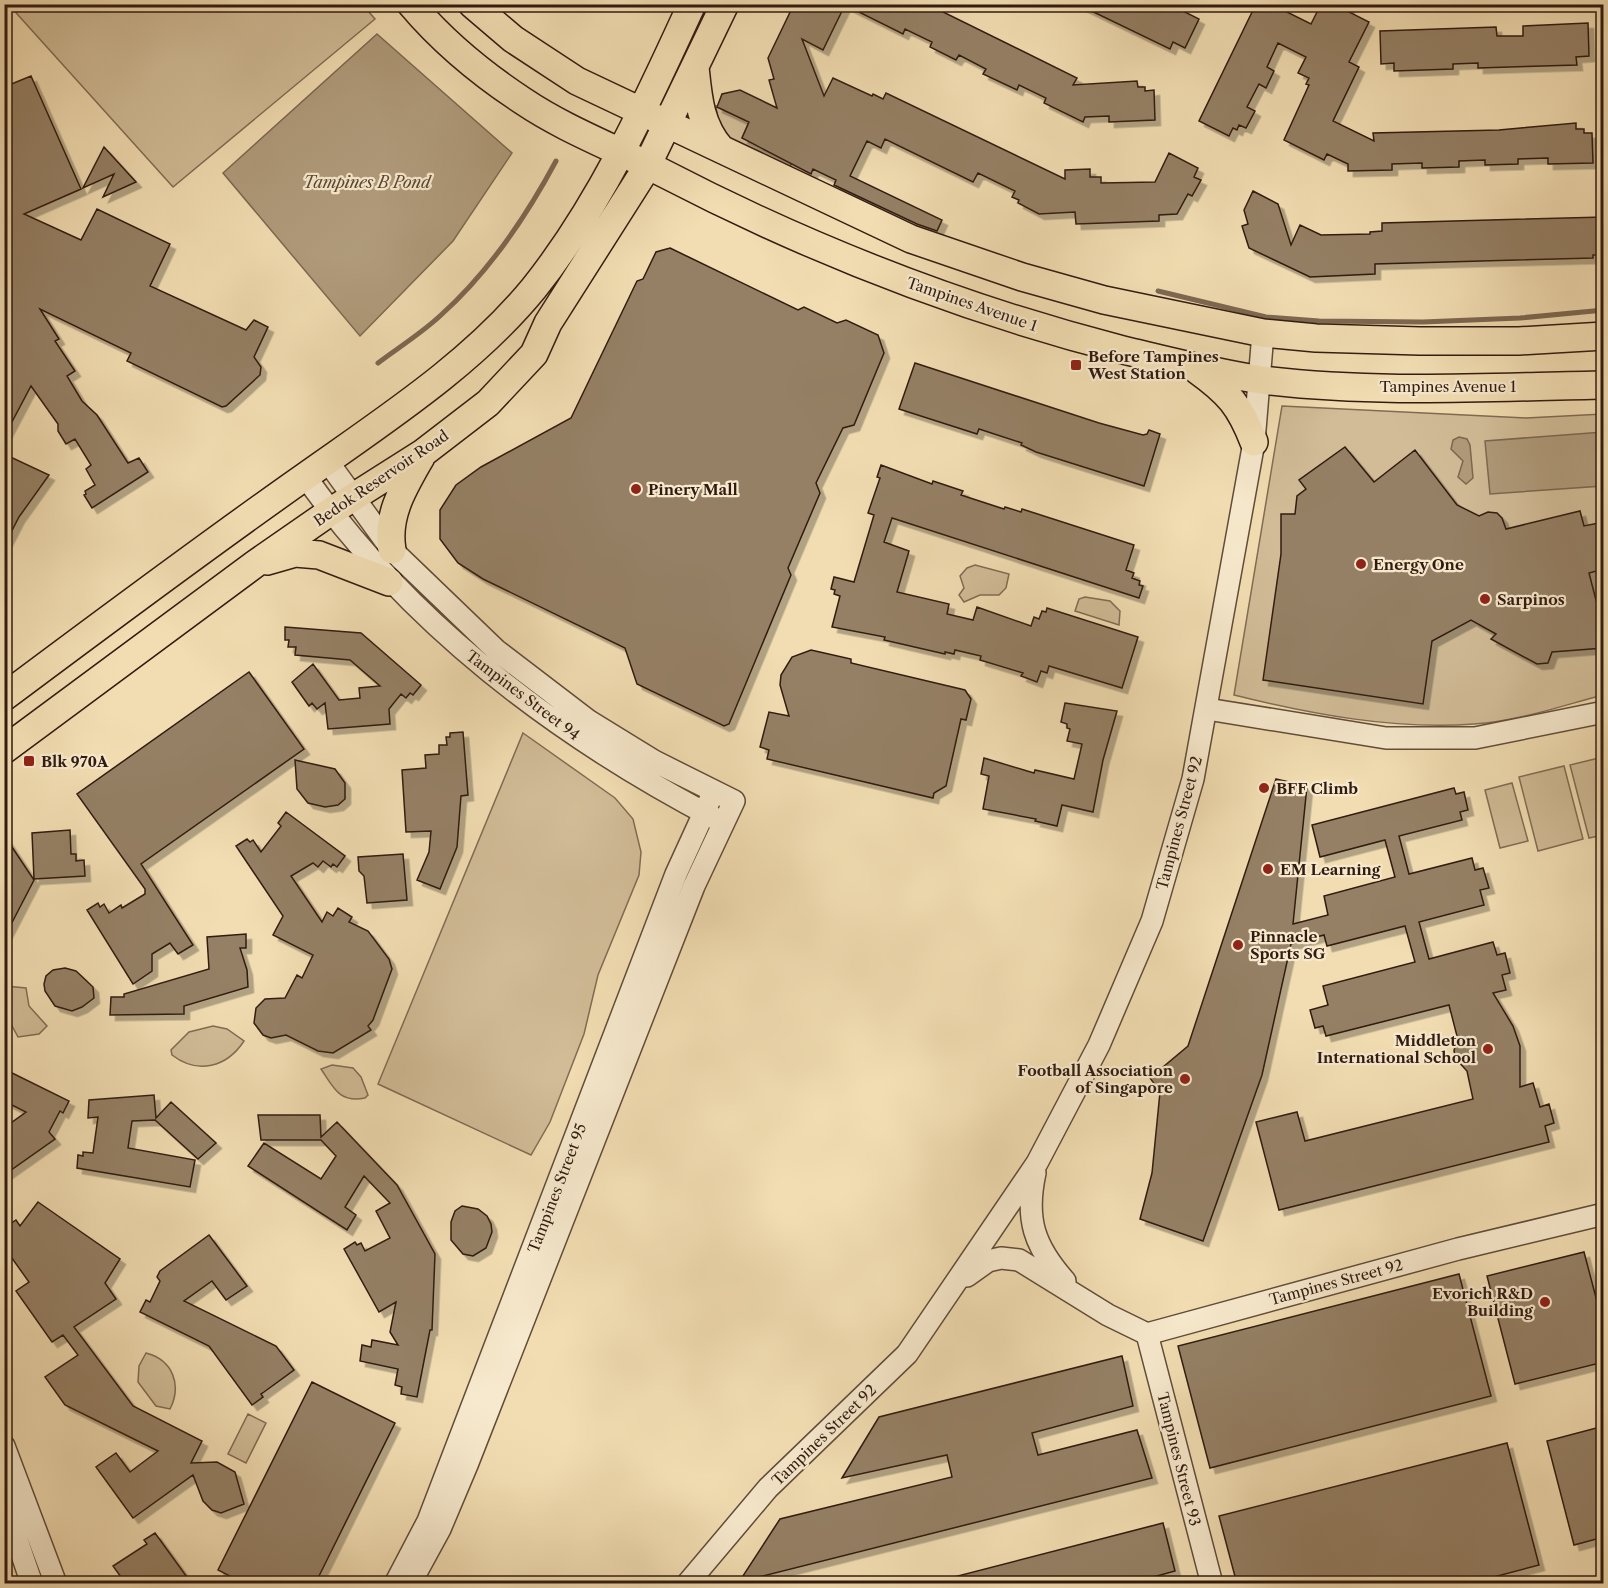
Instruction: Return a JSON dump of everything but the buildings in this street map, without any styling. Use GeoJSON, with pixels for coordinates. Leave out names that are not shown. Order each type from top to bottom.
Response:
{"type":"FeatureCollection","features":[{"type":"Feature","properties":{"kind":"main road","name":"Tampines Avenue 1"},"geometry":{"type":"LineString","coordinates":[[411,4],[453,48],[523,101],[691,188],[842,255],[949,298],[1072,337],[1191,367],[1261,380],[1442,388],[1604,385]]}},
{"type":"Feature","properties":{"kind":"main road"},"geometry":{"type":"LineString","coordinates":[[472,4],[513,39],[577,81],[911,239],[968,261],[1104,300],[1263,333],[1317,338],[1420,341],[1520,341],[1604,336]]}},
{"type":"Feature","properties":{"kind":"main road"},"geometry":{"type":"LineString","coordinates":[[4,697],[305,476],[328,462],[487,338],[516,308],[575,231],[642,111],[692,4]]}},
{"type":"Feature","properties":{"kind":"main road","name":"Bedok Reservoir Road"},"geometry":{"type":"LineString","coordinates":[[4,750],[255,564],[330,512],[423,453],[488,403],[534,354],[549,323],[621,209],[668,124],[725,4]]}},
{"type":"Feature","properties":{"kind":"main road"},"geometry":{"type":"LineString","coordinates":[[695,67],[698,104],[710,136],[721,149]]}},
{"type":"Feature","properties":{"kind":"main road"},"geometry":{"type":"LineString","coordinates":[[621,209],[649,192],[691,188]]}},
{"type":"Feature","properties":{"kind":"main road"},"geometry":{"type":"LineString","coordinates":[[1191,367],[1229,395],[1242,413],[1254,442]]}},
{"type":"Feature","properties":{"kind":"main road"},"geometry":{"type":"LineString","coordinates":[[392,550],[389,533],[393,511],[423,453]]}},
{"type":"Feature","properties":{"kind":"main road"},"geometry":{"type":"LineString","coordinates":[[255,564],[295,553],[319,555],[389,582]]}},
{"type":"Feature","properties":{"kind":"street","name":"Tampines Street 92"},"geometry":{"type":"LineString","coordinates":[[687,1584],[768,1488],[907,1354],[957,1284],[1037,1163],[1099,1045],[1152,921],[1193,778],[1254,442],[1261,380],[1263,333]]}},
{"type":"Feature","properties":{"kind":"street","name":"Tampines Street 94"},"geometry":{"type":"LineString","coordinates":[[328,462],[392,550],[496,650],[589,721],[654,761],[734,801]]}},
{"type":"Feature","properties":{"kind":"street","name":"Tampines Street 94"},"geometry":{"type":"LineString","coordinates":[[305,476],[330,512],[389,582],[487,672],[586,743],[715,818]]}},
{"type":"Feature","properties":{"kind":"street"},"geometry":{"type":"LineString","coordinates":[[1207,709],[1397,738],[1475,738],[1604,712]]}},
{"type":"Feature","properties":{"kind":"street","name":"Tampines Street 95"},"geometry":{"type":"LineString","coordinates":[[410,1584],[440,1529],[467,1465],[694,886],[715,818],[714,791]]}},
{"type":"Feature","properties":{"kind":"street","name":"Tampines Street 95"},"geometry":{"type":"LineString","coordinates":[[395,1584],[428,1521],[676,874],[715,818],[734,801]]}},
{"type":"Feature","properties":{"kind":"street","name":"Tampines Street 92"},"geometry":{"type":"LineString","coordinates":[[1037,1163],[1029,1205],[1033,1228],[1040,1248],[1050,1264],[1078,1295]]}},
{"type":"Feature","properties":{"kind":"street","name":"Tampines Street 92"},"geometry":{"type":"LineString","coordinates":[[957,1284],[988,1261],[1001,1258],[1019,1260],[1108,1316],[1147,1334],[1458,1249],[1604,1214]]}},
{"type":"Feature","properties":{"kind":"street","name":"Tampines Street 93"},"geometry":{"type":"LineString","coordinates":[[1147,1334],[1212,1584]]}},
{"type":"Feature","properties":{"kind":"street"},"geometry":{"type":"LineString","coordinates":[[4,1446],[56,1584]]}},
{"type":"Feature","properties":{"kind":"street"},"geometry":{"type":"LineString","coordinates":[[4,1502],[32,1584]]}},
{"type":"Feature","properties":{"kind":"shaded area"},"geometry":{"type":"Polygon","coordinates":[[[362,4],[375,19],[173,187],[9,5],[362,4]]]}},
{"type":"Feature","properties":{"kind":"shaded area"},"geometry":{"type":"Polygon","coordinates":[[[716,106],[749,122],[742,138],[782,157],[794,158],[789,169],[720,136],[716,106]]]}},
{"type":"Feature","properties":{"kind":"shaded area"},"geometry":{"type":"Polygon","coordinates":[[[1282,406],[1526,418],[1603,414],[1603,695],[1507,720],[1474,724],[1414,725],[1323,714],[1234,695],[1282,406]]]}},
{"type":"Feature","properties":{"kind":"shaded area"},"geometry":{"type":"Polygon","coordinates":[[[975,565],[1009,574],[1006,588],[999,595],[980,595],[964,602],[959,595],[964,588],[960,576],[967,568],[975,565]]]}},
{"type":"Feature","properties":{"kind":"shaded area"},"geometry":{"type":"Polygon","coordinates":[[[1085,597],[1110,601],[1120,611],[1119,625],[1075,611],[1079,599],[1085,597]]]}},
{"type":"Feature","properties":{"kind":"shaded area"},"geometry":{"type":"Polygon","coordinates":[[[523,733],[615,798],[633,819],[641,852],[639,875],[598,975],[584,1034],[550,1122],[531,1155],[378,1084],[523,733]]]}},
{"type":"Feature","properties":{"kind":"shaded area"},"geometry":{"type":"Polygon","coordinates":[[[1603,757],[1603,835],[1589,838],[1570,765],[1603,757]]]}},
{"type":"Feature","properties":{"kind":"shaded area"},"geometry":{"type":"Polygon","coordinates":[[[1564,766],[1583,839],[1538,851],[1519,777],[1564,766]]]}},
{"type":"Feature","properties":{"kind":"shaded area"},"geometry":{"type":"Polygon","coordinates":[[[1512,783],[1528,841],[1500,848],[1485,790],[1512,783]]]}},
{"type":"Feature","properties":{"kind":"shaded area"},"geometry":{"type":"Polygon","coordinates":[[[5,986],[26,988],[29,1006],[47,1026],[39,1034],[18,1037],[5,1013],[5,986]]]}},
{"type":"Feature","properties":{"kind":"shaded area"},"geometry":{"type":"Polygon","coordinates":[[[213,1026],[227,1029],[244,1041],[229,1057],[221,1062],[202,1066],[192,1065],[172,1055],[171,1050],[189,1032],[213,1026]]]}},
{"type":"Feature","properties":{"kind":"shaded area"},"geometry":{"type":"Polygon","coordinates":[[[332,1065],[353,1068],[361,1077],[368,1095],[365,1098],[356,1099],[343,1096],[338,1092],[321,1069],[332,1065]]]}},
{"type":"Feature","properties":{"kind":"shaded area"},"geometry":{"type":"Polygon","coordinates":[[[146,1353],[163,1361],[173,1375],[175,1391],[170,1409],[156,1406],[138,1382],[139,1366],[146,1353]]]}},
{"type":"Feature","properties":{"kind":"shaded area"},"geometry":{"type":"Polygon","coordinates":[[[248,1414],[266,1423],[246,1463],[228,1454],[248,1414]]]}},
{"type":"Feature","properties":{"kind":"water","name":"Tampines B Pond"},"geometry":{"type":"Polygon","coordinates":[[[377,34],[512,153],[453,241],[360,336],[223,173],[377,34]]]}},
{"type":"Feature","properties":{"kind":"water"},"geometry":{"type":"Polygon","coordinates":[[[1603,432],[1603,486],[1490,494],[1485,441],[1603,432]]]}},
{"type":"Feature","properties":{"kind":"water"},"geometry":{"type":"Polygon","coordinates":[[[1459,437],[1467,439],[1470,445],[1473,478],[1466,484],[1458,477],[1463,461],[1451,449],[1453,440],[1459,437]]]}},
{"type":"Feature","properties":{"kind":"waterway"},"geometry":{"type":"LineString","coordinates":[[378,363],[434,322],[475,281],[519,223],[556,161]]}},
{"type":"Feature","properties":{"kind":"waterway"},"geometry":{"type":"LineString","coordinates":[[1158,291],[1266,317],[1319,321],[1423,322],[1520,318],[1604,310]]}},
{"type":"Feature","properties":{"kind":"place","name":"Before Tampines West Station"},"geometry":{"type":"Point","coordinates":[1076,365]}},
{"type":"Feature","properties":{"kind":"place","name":"Pinery Mall"},"geometry":{"type":"Point","coordinates":[636,489]}},
{"type":"Feature","properties":{"kind":"place","name":"Energy One"},"geometry":{"type":"Point","coordinates":[1361,564]}},
{"type":"Feature","properties":{"kind":"place","name":"Sarpinos"},"geometry":{"type":"Point","coordinates":[1485,599]}},
{"type":"Feature","properties":{"kind":"place","name":"Blk 970A"},"geometry":{"type":"Point","coordinates":[29,761]}},
{"type":"Feature","properties":{"kind":"place","name":"BFF Climb"},"geometry":{"type":"Point","coordinates":[1264,788]}},
{"type":"Feature","properties":{"kind":"place","name":"EM Learning"},"geometry":{"type":"Point","coordinates":[1268,869]}},
{"type":"Feature","properties":{"kind":"place","name":"Pinnacle Sports SG"},"geometry":{"type":"Point","coordinates":[1238,945]}},
{"type":"Feature","properties":{"kind":"place","name":"Middleton International School"},"geometry":{"type":"Point","coordinates":[1488,1049]}},
{"type":"Feature","properties":{"kind":"place","name":"Football Association of Singapore"},"geometry":{"type":"Point","coordinates":[1185,1079]}},
{"type":"Feature","properties":{"kind":"place","name":"Evorich R&D Building"},"geometry":{"type":"Point","coordinates":[1545,1302]}}]}
